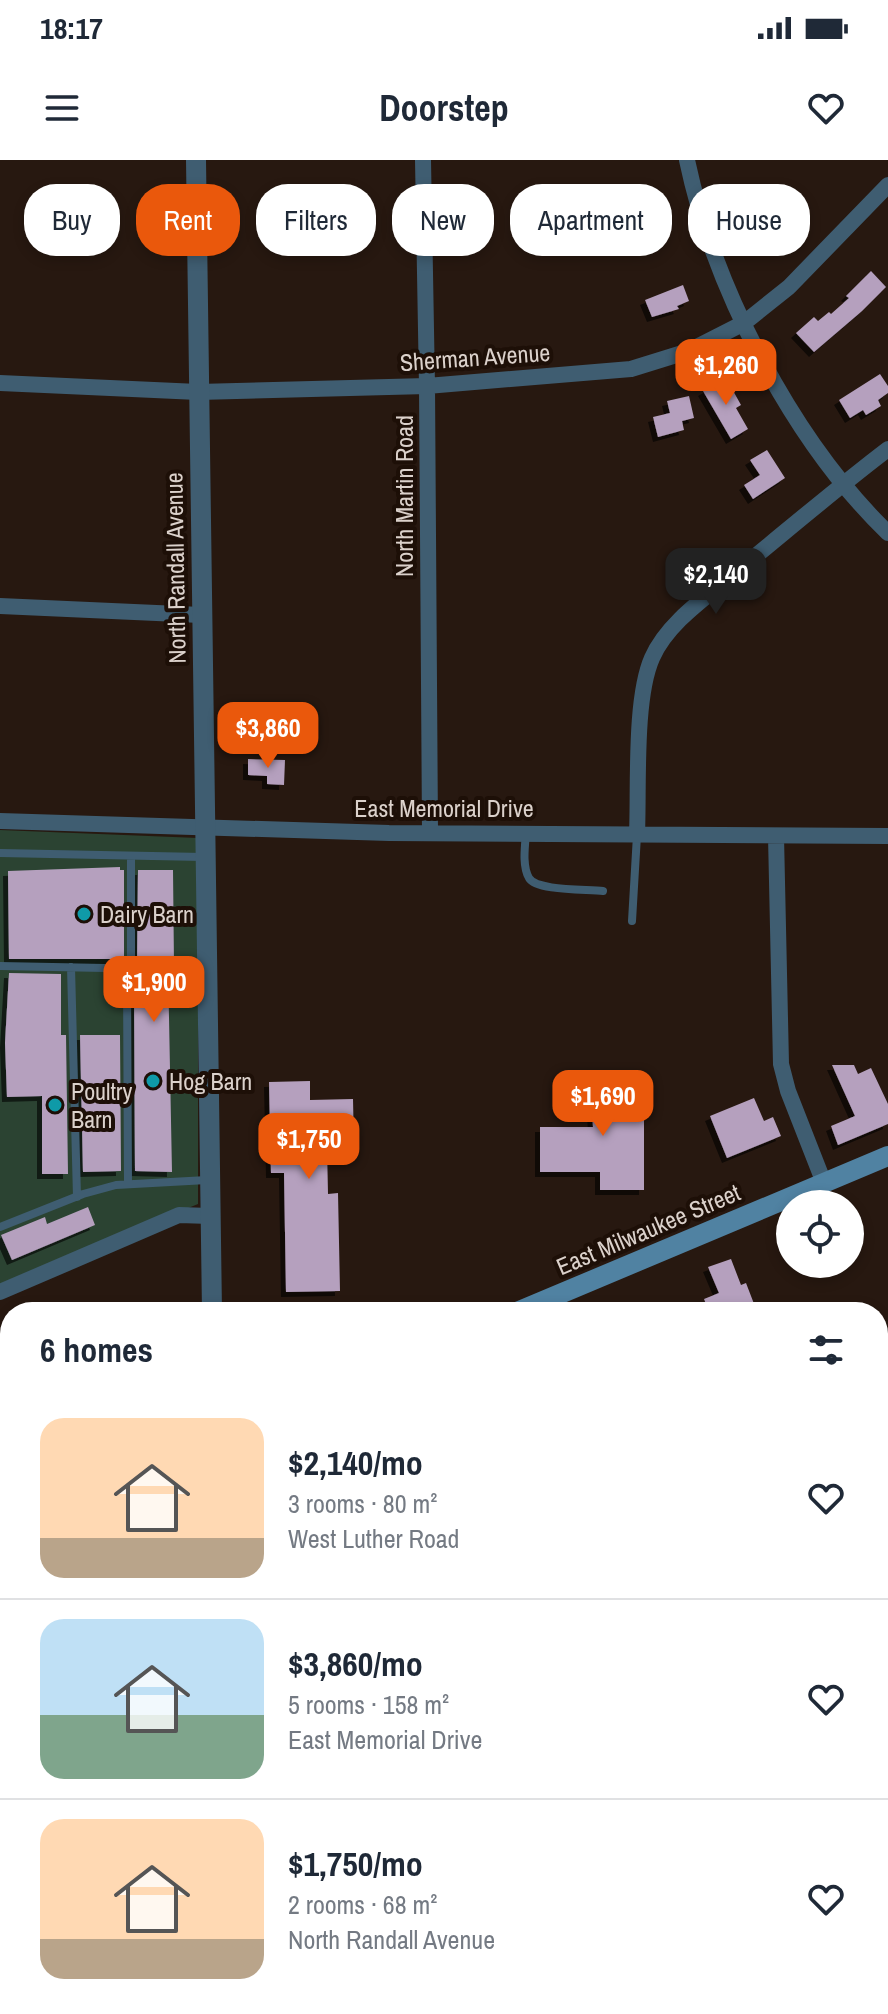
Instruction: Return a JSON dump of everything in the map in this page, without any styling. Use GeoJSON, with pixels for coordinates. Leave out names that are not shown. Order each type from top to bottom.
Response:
{"type":"FeatureCollection","features":[{"type":"Feature","properties":{"kind":"main road","name":"East Milwaukee Street"},"geometry":{"type":"LineString","coordinates":[[541,1302],[888,1156]]}},
{"type":"Feature","properties":{"kind":"street","name":"North Randall Avenue"},"geometry":{"type":"LineString","coordinates":[[196,160],[212,1302]]}},
{"type":"Feature","properties":{"kind":"street","name":"North Martin Road"},"geometry":{"type":"LineString","coordinates":[[423,160],[430,832]]}},
{"type":"Feature","properties":{"kind":"street"},"geometry":{"type":"LineString","coordinates":[[687,160],[703,224],[744,323],[770,375],[842,484],[888,533]]}},
{"type":"Feature","properties":{"kind":"street","name":"Sherman Avenue"},"geometry":{"type":"LineString","coordinates":[[0,383],[198,392],[427,386],[631,369],[689,351],[744,323],[789,287],[888,185]]}},
{"type":"Feature","properties":{"kind":"street"},"geometry":{"type":"LineString","coordinates":[[637,834],[642,696],[652,658],[680,621],[888,449]]}},
{"type":"Feature","properties":{"kind":"street"},"geometry":{"type":"LineString","coordinates":[[0,606],[201,615]]}},
{"type":"Feature","properties":{"kind":"street","name":"East Memorial Drive"},"geometry":{"type":"LineString","coordinates":[[0,821],[389,833],[888,836]]}},
{"type":"Feature","properties":{"kind":"street"},"geometry":{"type":"LineString","coordinates":[[776,836],[781,1064],[788,1091],[824,1183]]}},
{"type":"Feature","properties":{"kind":"street"},"geometry":{"type":"LineString","coordinates":[[0,1292],[179,1215],[210,1216]]}},
{"type":"Feature","properties":{"kind":"street"},"geometry":{"type":"LineString","coordinates":[[0,1669],[0,1815]]}},
{"type":"Feature","properties":{"kind":"lane"},"geometry":{"type":"LineString","coordinates":[[526,832],[526,868],[529,879],[538,886],[603,891]]}},
{"type":"Feature","properties":{"kind":"lane"},"geometry":{"type":"LineString","coordinates":[[632,921],[637,834]]}},
{"type":"Feature","properties":{"kind":"lane"},"geometry":{"type":"LineString","coordinates":[[0,853],[206,857]]}},
{"type":"Feature","properties":{"kind":"lane"},"geometry":{"type":"LineString","coordinates":[[128,1183],[127,977],[131,962],[131,856]]}},
{"type":"Feature","properties":{"kind":"lane"},"geometry":{"type":"LineString","coordinates":[[0,966],[105,968],[127,977]]}},
{"type":"Feature","properties":{"kind":"lane"},"geometry":{"type":"LineString","coordinates":[[71,967],[77,1197]]}},
{"type":"Feature","properties":{"kind":"lane"},"geometry":{"type":"LineString","coordinates":[[0,1227],[77,1197],[128,1183],[210,1179]]}},
{"type":"Feature","properties":{"kind":"green space"},"geometry":{"type":"Polygon","coordinates":[[[0,830],[198,838],[198,1204],[0,1285],[0,830]]]}},
{"type":"Feature","properties":{"kind":"building"},"geometry":{"type":"Polygon","coordinates":[[[871,271],[886,287],[814,352],[796,333],[814,317],[818,321],[829,312],[831,314],[871,271]]]}},
{"type":"Feature","properties":{"kind":"building"},"geometry":{"type":"Polygon","coordinates":[[[683,285],[689,301],[677,306],[679,309],[652,317],[645,300],[683,285]]]}},
{"type":"Feature","properties":{"kind":"building"},"geometry":{"type":"Polygon","coordinates":[[[880,374],[888,386],[888,393],[878,400],[881,406],[866,415],[863,410],[850,418],[839,400],[880,374]]]}},
{"type":"Feature","properties":{"kind":"building"},"geometry":{"type":"Polygon","coordinates":[[[726,378],[741,405],[736,408],[748,429],[731,439],[703,391],[726,378]]]}},
{"type":"Feature","properties":{"kind":"building"},"geometry":{"type":"Polygon","coordinates":[[[689,396],[694,418],[682,421],[684,430],[658,437],[653,417],[670,413],[667,401],[689,396]]]}},
{"type":"Feature","properties":{"kind":"building"},"geometry":{"type":"Polygon","coordinates":[[[767,450],[785,478],[753,499],[744,485],[760,475],[750,460],[767,450]]]}},
{"type":"Feature","properties":{"kind":"building"},"geometry":{"type":"Polygon","coordinates":[[[248,759],[285,760],[284,785],[267,784],[267,776],[248,775],[248,759]]]}},
{"type":"Feature","properties":{"kind":"building","name":"Dairy Barn"},"geometry":{"type":"Polygon","coordinates":[[[120,867],[124,870],[124,959],[9,959],[8,871],[120,867]]]}},
{"type":"Feature","properties":{"kind":"building","name":"Hog Barn"},"geometry":{"type":"Polygon","coordinates":[[[138,870],[173,870],[174,966],[168,966],[172,1172],[135,1171],[134,990],[156,990],[156,966],[137,966],[138,870]]]}},
{"type":"Feature","properties":{"kind":"building"},"geometry":{"type":"Polygon","coordinates":[[[9,973],[61,974],[61,1035],[66,1035],[68,1174],[42,1174],[42,1096],[7,1097],[5,1043],[9,973]]]}},
{"type":"Feature","properties":{"kind":"building"},"geometry":{"type":"Polygon","coordinates":[[[80,1035],[120,1035],[121,1171],[83,1172],[80,1035]]]}},
{"type":"Feature","properties":{"kind":"building"},"geometry":{"type":"Polygon","coordinates":[[[832,1065],[854,1065],[858,1074],[871,1068],[888,1104],[888,1124],[838,1145],[831,1126],[855,1116],[832,1065]]]}},
{"type":"Feature","properties":{"kind":"building"},"geometry":{"type":"Polygon","coordinates":[[[605,1079],[644,1079],[644,1190],[600,1190],[600,1172],[540,1172],[540,1127],[593,1127],[590,1083],[605,1083],[605,1079]]]}},
{"type":"Feature","properties":{"kind":"building"},"geometry":{"type":"Polygon","coordinates":[[[310,1081],[310,1100],[353,1099],[354,1146],[327,1146],[328,1194],[338,1193],[340,1291],[286,1292],[284,1173],[271,1173],[269,1082],[310,1081]]]}},
{"type":"Feature","properties":{"kind":"building"},"geometry":{"type":"Polygon","coordinates":[[[754,1098],[764,1121],[773,1117],[781,1136],[727,1158],[710,1116],[754,1098]]]}},
{"type":"Feature","properties":{"kind":"building"},"geometry":{"type":"Polygon","coordinates":[[[88,1207],[95,1225],[12,1260],[1,1235],[45,1217],[47,1224],[88,1207]]]}},
{"type":"Feature","properties":{"kind":"building"},"geometry":{"type":"Polygon","coordinates":[[[731,1259],[741,1285],[746,1283],[753,1302],[705,1302],[704,1299],[719,1293],[708,1267],[731,1259]]]}},
{"type":"Feature","properties":{"kind":"place","name":"Dairy Barn"},"geometry":{"type":"Point","coordinates":[84,914]}},
{"type":"Feature","properties":{"kind":"place","name":"Hog Barn"},"geometry":{"type":"Point","coordinates":[153,1081]}},
{"type":"Feature","properties":{"kind":"place","name":"Poultry Barn"},"geometry":{"type":"Point","coordinates":[55,1105]}}]}
